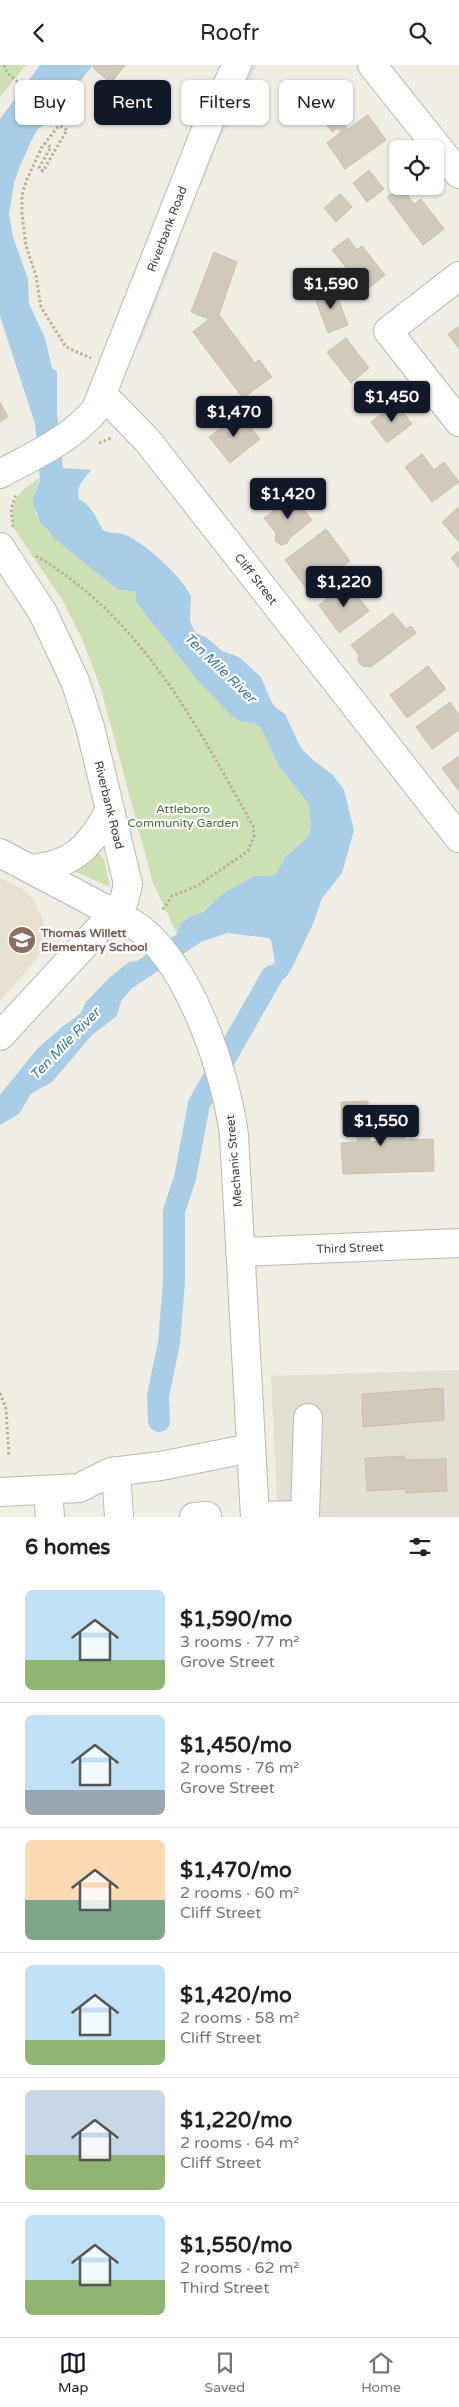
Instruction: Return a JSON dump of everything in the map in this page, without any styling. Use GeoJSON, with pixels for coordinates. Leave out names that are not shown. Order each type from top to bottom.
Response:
{"type":"FeatureCollection","features":[{"type":"Feature","properties":{"kind":"street","name":"Riverbank Road"},"geometry":{"type":"LineString","coordinates":[[10,481],[26,459],[69,435],[90,416],[103,395],[209,122],[237,65]]}},
{"type":"Feature","properties":{"kind":"street"},"geometry":{"type":"LineString","coordinates":[[372,65],[459,174]]}},
{"type":"Feature","properties":{"kind":"street"},"geometry":{"type":"LineString","coordinates":[[459,276],[388,331],[459,422]]}},
{"type":"Feature","properties":{"kind":"street","name":"Cliff Street"},"geometry":{"type":"LineString","coordinates":[[103,395],[147,440],[459,838]]}},
{"type":"Feature","properties":{"kind":"street","name":"Riverbank Road"},"geometry":{"type":"LineString","coordinates":[[0,1036],[114,913],[124,901],[128,884],[86,711],[64,653],[34,599],[7,538]]}},
{"type":"Feature","properties":{"kind":"street"},"geometry":{"type":"LineString","coordinates":[[31,869],[55,865],[76,856],[93,838],[110,809]]}},
{"type":"Feature","properties":{"kind":"street","name":"Mechanic Street"},"geometry":{"type":"LineString","coordinates":[[0,853],[114,913],[149,935],[178,973],[195,1007],[212,1051],[230,1111],[255,1516]]}},
{"type":"Feature","properties":{"kind":"street","name":"Third Street"},"geometry":{"type":"LineString","coordinates":[[240,1252],[459,1243]]}},
{"type":"Feature","properties":{"kind":"street"},"geometry":{"type":"LineString","coordinates":[[255,1516],[305,1516],[308,1419]]}},
{"type":"Feature","properties":{"kind":"street"},"geometry":{"type":"LineString","coordinates":[[0,1492],[49,1504],[107,1473],[161,1466],[251,1448]]}},
{"type":"Feature","properties":{"kind":"street"},"geometry":{"type":"LineString","coordinates":[[116,1471],[119,1517]]}},
{"type":"Feature","properties":{"kind":"path"},"geometry":{"type":"LineString","coordinates":[[4,65],[7,73],[63,120],[44,143],[27,179],[22,195],[26,247],[36,275],[41,307],[57,329],[62,343],[70,350],[93,358]]}},
{"type":"Feature","properties":{"kind":"path"},"geometry":{"type":"LineString","coordinates":[[44,143],[51,147],[39,168],[43,171],[67,130],[58,126]]}},
{"type":"Feature","properties":{"kind":"path"},"geometry":{"type":"LineString","coordinates":[[7,538],[13,498],[10,481]]}},
{"type":"Feature","properties":{"kind":"path"},"geometry":{"type":"LineString","coordinates":[[32,553],[63,571],[90,593],[143,647],[193,718],[253,826],[254,835],[248,851],[196,886],[172,897],[162,911]]}},
{"type":"Feature","properties":{"kind":"path"},"geometry":{"type":"LineString","coordinates":[[0,1393],[6,1409],[9,1456]]}},
{"type":"Feature","properties":{"kind":"shaded area"},"geometry":{"type":"Polygon","coordinates":[[[247,65],[257,65],[250,80],[240,80],[247,65]]]}},
{"type":"Feature","properties":{"kind":"shaded area"},"geometry":{"type":"Polygon","coordinates":[[[220,125],[227,125],[201,186],[194,184],[220,125]]]}},
{"type":"Feature","properties":{"kind":"shaded area"},"geometry":{"type":"Polygon","coordinates":[[[173,239],[180,242],[141,343],[134,340],[173,239]]]}},
{"type":"Feature","properties":{"kind":"shaded area","name":"Thomas Willett Elementary School"},"geometry":{"type":"Polygon","coordinates":[[[0,878],[24,890],[33,899],[43,920],[45,935],[44,946],[39,956],[0,1001],[0,878]]]}},
{"type":"Feature","properties":{"kind":"shaded area"},"geometry":{"type":"Polygon","coordinates":[[[459,1370],[459,1517],[278,1517],[271,1376],[459,1370]]]}},
{"type":"Feature","properties":{"kind":"green space"},"geometry":{"type":"Polygon","coordinates":[[[0,65],[26,65],[0,97],[0,65]]]}},
{"type":"Feature","properties":{"kind":"green space","name":"Attleboro Community Garden"},"geometry":{"type":"Polygon","coordinates":[[[40,478],[33,496],[36,515],[49,533],[117,589],[135,592],[136,602],[184,664],[232,716],[240,721],[255,724],[261,728],[280,768],[308,803],[311,812],[310,832],[306,839],[292,851],[277,874],[254,876],[222,894],[202,912],[191,916],[181,923],[177,934],[153,883],[101,689],[83,641],[63,601],[13,527],[13,510],[17,498],[26,487],[40,478]]]}},
{"type":"Feature","properties":{"kind":"green space"},"geometry":{"type":"Polygon","coordinates":[[[97,852],[104,859],[110,887],[74,871],[97,852]]]}},
{"type":"Feature","properties":{"kind":"water"},"geometry":{"type":"Polygon","coordinates":[[[40,65],[93,65],[81,80],[29,80],[40,65]]]}},
{"type":"Feature","properties":{"kind":"water","name":"Ten Mile River"},"geometry":{"type":"Polygon","coordinates":[[[15,99],[15,125],[44,125],[34,135],[20,166],[14,183],[9,214],[13,237],[28,279],[29,304],[45,338],[52,368],[57,371],[57,413],[63,468],[91,470],[79,487],[79,499],[90,509],[103,530],[126,535],[134,539],[162,561],[179,579],[191,596],[190,621],[195,632],[207,638],[222,651],[239,657],[261,677],[270,699],[275,707],[285,714],[301,748],[333,775],[344,790],[354,830],[342,873],[322,898],[313,924],[286,977],[257,1001],[261,980],[275,962],[271,940],[228,933],[201,942],[131,989],[121,1001],[117,1016],[92,1035],[52,1082],[31,1094],[19,1114],[0,1125],[0,1095],[37,1049],[80,1014],[86,1002],[110,977],[129,962],[137,961],[177,934],[181,923],[191,916],[203,912],[222,894],[254,876],[269,876],[277,873],[286,856],[306,839],[310,832],[311,822],[308,803],[280,768],[261,728],[255,724],[240,721],[232,716],[198,681],[136,602],[135,592],[117,589],[56,540],[40,522],[33,503],[33,496],[40,481],[35,424],[0,316],[0,119],[15,99]]]}},
{"type":"Feature","properties":{"kind":"building"},"geometry":{"type":"Polygon","coordinates":[[[94,65],[125,65],[113,80],[107,80],[93,68],[94,65]]]}},
{"type":"Feature","properties":{"kind":"building"},"geometry":{"type":"Polygon","coordinates":[[[368,115],[386,140],[345,169],[327,143],[341,132],[338,128],[332,132],[327,125],[345,125],[348,129],[368,115]]]}},
{"type":"Feature","properties":{"kind":"building"},"geometry":{"type":"Polygon","coordinates":[[[369,170],[384,189],[367,202],[353,183],[369,170]]]}},
{"type":"Feature","properties":{"kind":"building"},"geometry":{"type":"Polygon","coordinates":[[[340,194],[352,207],[336,222],[324,208],[340,194]]]}},
{"type":"Feature","properties":{"kind":"building"},"geometry":{"type":"Polygon","coordinates":[[[390,195],[408,195],[414,204],[421,199],[444,229],[423,245],[387,197],[390,195]]]}},
{"type":"Feature","properties":{"kind":"building"},"geometry":{"type":"Polygon","coordinates":[[[348,238],[357,250],[362,246],[385,275],[365,291],[332,250],[348,238]]]}},
{"type":"Feature","properties":{"kind":"building"},"geometry":{"type":"Polygon","coordinates":[[[214,252],[237,262],[219,315],[255,363],[259,360],[272,377],[243,398],[193,332],[209,319],[191,312],[214,252]]]}},
{"type":"Feature","properties":{"kind":"building"},"geometry":{"type":"Polygon","coordinates":[[[334,288],[348,325],[328,333],[314,295],[334,288]]]}},
{"type":"Feature","properties":{"kind":"building"},"geometry":{"type":"Polygon","coordinates":[[[459,326],[459,349],[448,334],[459,326]]]}},
{"type":"Feature","properties":{"kind":"building"},"geometry":{"type":"Polygon","coordinates":[[[346,338],[369,368],[351,383],[327,352],[346,338]]]}},
{"type":"Feature","properties":{"kind":"building"},"geometry":{"type":"Polygon","coordinates":[[[0,402],[8,417],[0,422],[0,402]]]}},
{"type":"Feature","properties":{"kind":"building"},"geometry":{"type":"Polygon","coordinates":[[[396,403],[412,424],[387,443],[371,422],[396,403]]]}},
{"type":"Feature","properties":{"kind":"building"},"geometry":{"type":"Polygon","coordinates":[[[239,413],[260,439],[230,463],[209,437],[239,413]]]}},
{"type":"Feature","properties":{"kind":"building"},"geometry":{"type":"Polygon","coordinates":[[[422,454],[434,470],[444,462],[459,482],[432,502],[405,467],[422,454]]]}},
{"type":"Feature","properties":{"kind":"building"},"geometry":{"type":"Polygon","coordinates":[[[293,496],[312,520],[290,538],[287,543],[281,545],[275,541],[276,533],[264,518],[293,496]]]}},
{"type":"Feature","properties":{"kind":"building"},"geometry":{"type":"Polygon","coordinates":[[[459,507],[459,542],[442,522],[459,507]]]}},
{"type":"Feature","properties":{"kind":"building"},"geometry":{"type":"Polygon","coordinates":[[[326,529],[350,561],[309,592],[285,560],[326,529]]]}},
{"type":"Feature","properties":{"kind":"building"},"geometry":{"type":"Polygon","coordinates":[[[459,551],[459,568],[451,558],[459,551]]]}},
{"type":"Feature","properties":{"kind":"building"},"geometry":{"type":"Polygon","coordinates":[[[348,583],[369,611],[339,633],[319,605],[348,583]]]}},
{"type":"Feature","properties":{"kind":"building"},"geometry":{"type":"Polygon","coordinates":[[[393,613],[406,629],[411,626],[416,633],[371,667],[362,666],[358,661],[359,655],[351,645],[393,613]]]}},
{"type":"Feature","properties":{"kind":"building"},"geometry":{"type":"Polygon","coordinates":[[[428,666],[446,689],[407,718],[390,695],[428,666]]]}},
{"type":"Feature","properties":{"kind":"building"},"geometry":{"type":"Polygon","coordinates":[[[450,702],[459,715],[459,730],[432,749],[416,727],[450,702]]]}},
{"type":"Feature","properties":{"kind":"building"},"geometry":{"type":"Polygon","coordinates":[[[459,756],[459,791],[442,768],[459,756]]]}},
{"type":"Feature","properties":{"kind":"building"},"geometry":{"type":"Polygon","coordinates":[[[368,1101],[370,1142],[386,1141],[386,1133],[404,1132],[405,1140],[433,1139],[434,1171],[343,1174],[341,1143],[357,1142],[357,1134],[343,1135],[341,1102],[368,1101]]]}},
{"type":"Feature","properties":{"kind":"building"},"geometry":{"type":"Polygon","coordinates":[[[443,1388],[444,1420],[363,1427],[362,1394],[443,1388]]]}},
{"type":"Feature","properties":{"kind":"building"},"geometry":{"type":"Polygon","coordinates":[[[405,1456],[405,1460],[446,1459],[447,1491],[406,1493],[406,1489],[367,1491],[365,1458],[405,1456]]]}},
{"type":"Feature","properties":{"kind":"waterway"},"geometry":{"type":"LineString","coordinates":[[159,1421],[158,1396],[169,1343],[174,1282],[174,1211],[185,1178],[199,1104],[272,976]]}},
{"type":"Feature","properties":{"kind":"place","name":"Thomas Willett Elementary School"},"geometry":{"type":"Point","coordinates":[22,940]}}]}
